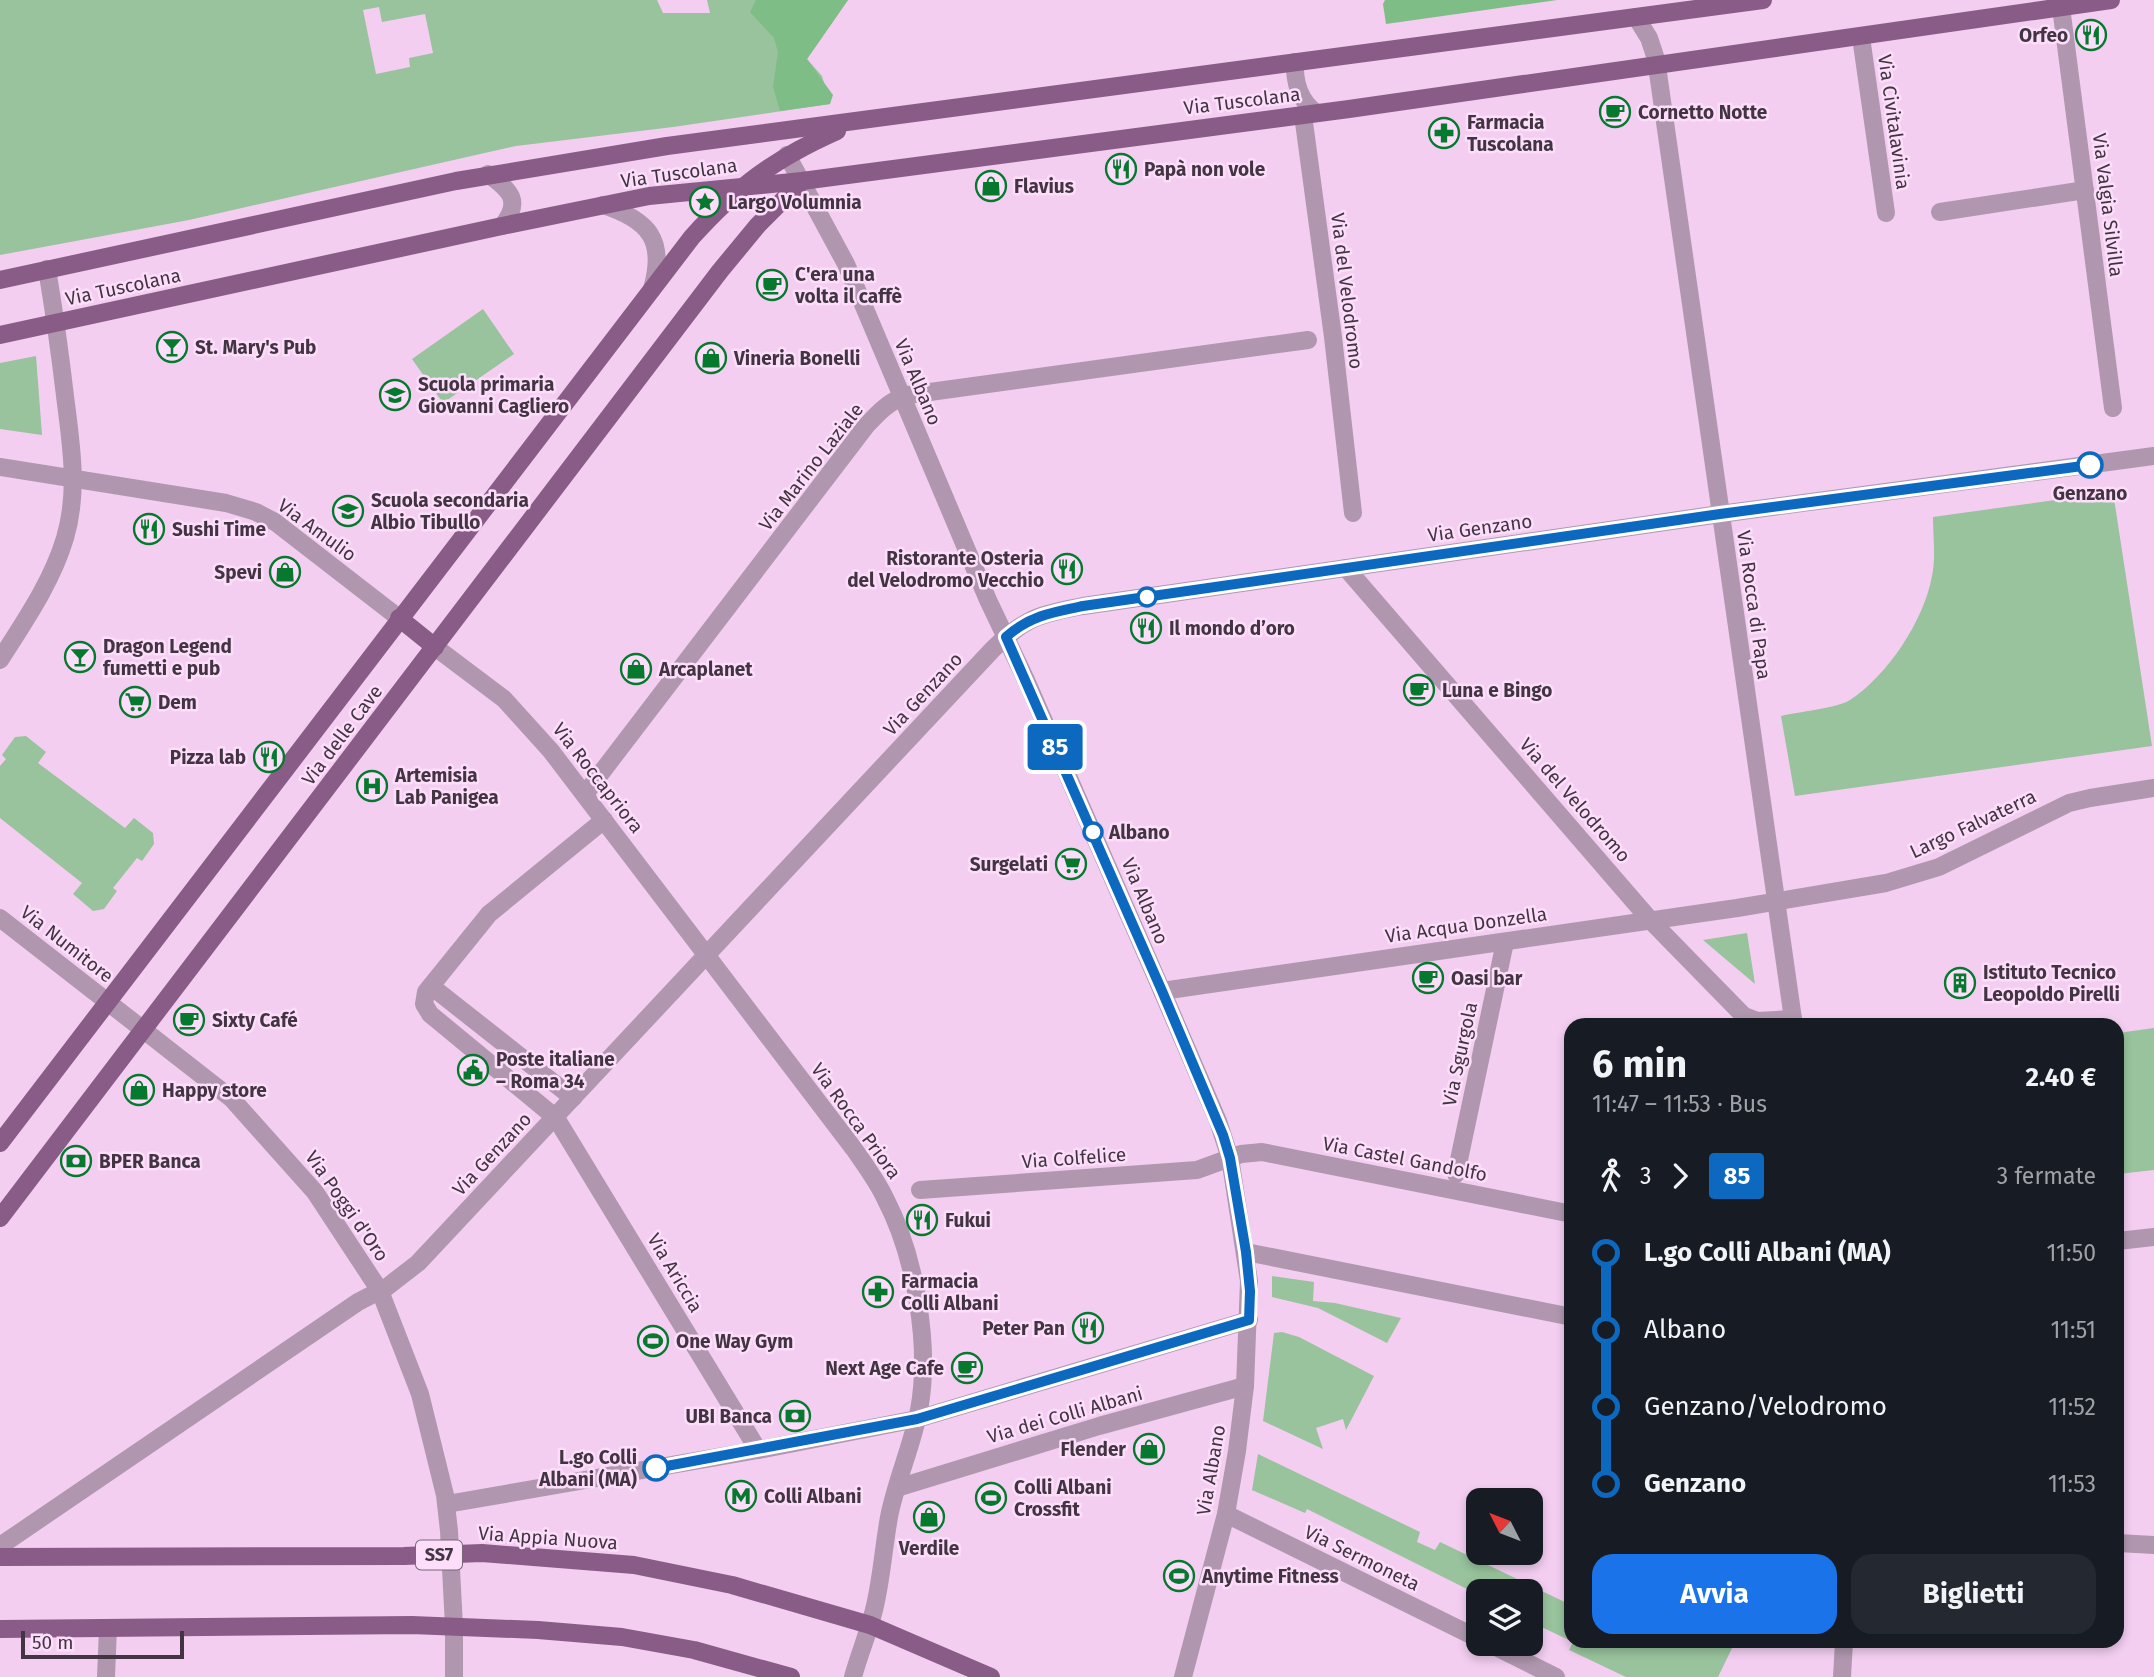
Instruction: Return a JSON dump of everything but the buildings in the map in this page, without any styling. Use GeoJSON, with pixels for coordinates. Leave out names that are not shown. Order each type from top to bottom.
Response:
{"type":"FeatureCollection","features":[{"type":"Feature","properties":{"kind":"main road","name":"Via Tuscolana"},"geometry":{"type":"LineString","coordinates":[[0,280],[488,174],[667,146],[856,123],[1763,0]]}},
{"type":"Feature","properties":{"kind":"main road","name":"Via Tuscolana"},"geometry":{"type":"LineString","coordinates":[[0,335],[649,196],[802,181],[1309,114],[2111,0]]}},
{"type":"Feature","properties":{"kind":"main road"},"geometry":{"type":"LineString","coordinates":[[652,289],[692,237],[742,185],[787,155],[856,123]]}},
{"type":"Feature","properties":{"kind":"main road","name":"Via delle Cave"},"geometry":{"type":"LineString","coordinates":[[0,1218],[716,277],[758,225],[802,181]]}},
{"type":"Feature","properties":{"kind":"main road","name":"Via delle Cave"},"geometry":{"type":"LineString","coordinates":[[0,1143],[652,289]]}},
{"type":"Feature","properties":{"kind":"main road"},"geometry":{"type":"LineString","coordinates":[[400,618],[435,647]]}},
{"type":"Feature","properties":{"kind":"main road","name":"Via Appia Nuova"},"geometry":{"type":"LineString","coordinates":[[0,1558],[404,1556],[482,1553],[538,1556],[665,1570],[732,1585],[870,1625],[991,1677]]}},
{"type":"Feature","properties":{"kind":"main road"},"geometry":{"type":"LineString","coordinates":[[0,1629],[454,1626],[622,1637],[694,1650],[791,1677]]}},
{"type":"Feature","properties":{"kind":"street","name":"Via Valgia Silvilla"},"geometry":{"type":"LineString","coordinates":[[2061,7],[2113,408]]}},
{"type":"Feature","properties":{"kind":"street"},"geometry":{"type":"LineString","coordinates":[[1636,17],[1652,45],[1656,65]]}},
{"type":"Feature","properties":{"kind":"street","name":"Via Civitalavinia"},"geometry":{"type":"LineString","coordinates":[[1861,37],[1886,212]]}},
{"type":"Feature","properties":{"kind":"street","name":"Via Tuscolana"},"geometry":{"type":"LineString","coordinates":[[1295,62],[1298,89],[1307,104],[1309,114]]}},
{"type":"Feature","properties":{"kind":"street","name":"Via Rocca di Papa"},"geometry":{"type":"LineString","coordinates":[[1656,65],[1793,1018]]}},
{"type":"Feature","properties":{"kind":"street","name":"Via del Velodromo"},"geometry":{"type":"LineString","coordinates":[[1309,114],[1353,513]]}},
{"type":"Feature","properties":{"kind":"street"},"geometry":{"type":"LineString","coordinates":[[787,155],[802,181]]}},
{"type":"Feature","properties":{"kind":"street"},"geometry":{"type":"LineString","coordinates":[[488,174],[503,185],[513,199],[510,217],[502,226]]}},
{"type":"Feature","properties":{"kind":"street","name":"Via Albano"},"geometry":{"type":"LineString","coordinates":[[802,181],[846,264],[901,397],[1162,991],[1230,1158],[1250,1291],[1245,1386],[1226,1514],[1183,1677]]}},
{"type":"Feature","properties":{"kind":"street"},"geometry":{"type":"LineString","coordinates":[[1940,212],[2085,190]]}},
{"type":"Feature","properties":{"kind":"street"},"geometry":{"type":"LineString","coordinates":[[603,205],[632,216],[646,227],[656,252],[652,289]]}},
{"type":"Feature","properties":{"kind":"street"},"geometry":{"type":"LineString","coordinates":[[0,660],[42,589],[60,550],[69,522],[75,480],[57,322],[47,269]]}},
{"type":"Feature","properties":{"kind":"street"},"geometry":{"type":"LineString","coordinates":[[901,397],[1308,340]]}},
{"type":"Feature","properties":{"kind":"street","name":"Via Marino Laziale"},"geometry":{"type":"LineString","coordinates":[[585,794],[866,426],[887,405],[901,397]]}},
{"type":"Feature","properties":{"kind":"street","name":"Via Genzano"},"geometry":{"type":"LineString","coordinates":[[0,1546],[418,1263],[1006,637],[1025,622],[1054,611],[1346,568],[1720,514],[2154,456]]}},
{"type":"Feature","properties":{"kind":"street","name":"Via Amulio"},"geometry":{"type":"LineString","coordinates":[[0,467],[226,503],[256,512],[286,530],[400,618]]}},
{"type":"Feature","properties":{"kind":"street","name":"Via del Velodromo"},"geometry":{"type":"LineString","coordinates":[[1346,568],[1650,921],[1738,1018]]}},
{"type":"Feature","properties":{"kind":"street","name":"Via Roccapriora"},"geometry":{"type":"LineString","coordinates":[[435,647],[504,699],[551,751],[708,955]]}},
{"type":"Feature","properties":{"kind":"street","name":"Largo Falvaterra"},"geometry":{"type":"LineString","coordinates":[[1775,902],[1877,885],[1913,876],[1948,863],[2069,803],[2090,797],[2150,789]]}},
{"type":"Feature","properties":{"kind":"street"},"geometry":{"type":"LineString","coordinates":[[573,1098],[431,986],[489,914],[604,820]]}},
{"type":"Feature","properties":{"kind":"street","name":"Via Acqua Donzella"},"geometry":{"type":"LineString","coordinates":[[1162,991],[1775,902]]}},
{"type":"Feature","properties":{"kind":"street","name":"Via Numitore"},"geometry":{"type":"LineString","coordinates":[[0,918],[108,1003]]}},
{"type":"Feature","properties":{"kind":"street","name":"Via Sgurgola"},"geometry":{"type":"LineString","coordinates":[[1456,1174],[1505,942]]}},
{"type":"Feature","properties":{"kind":"street","name":"Via Rocca Priora"},"geometry":{"type":"LineString","coordinates":[[708,955],[854,1149],[890,1208],[909,1262],[919,1320],[922,1387],[917,1419],[889,1516],[877,1600],[853,1677]]}},
{"type":"Feature","properties":{"kind":"street","name":"Via Ariccia"},"geometry":{"type":"LineString","coordinates":[[431,986],[423,1000],[430,1014],[556,1118],[758,1450]]}},
{"type":"Feature","properties":{"kind":"street","name":"Via Poggi d'Oro"},"geometry":{"type":"LineString","coordinates":[[108,1003],[232,1099],[282,1152],[325,1205],[380,1291],[421,1394],[447,1504],[454,1677]]}},
{"type":"Feature","properties":{"kind":"street","name":"Via Castel Gandolfo"},"geometry":{"type":"LineString","coordinates":[[1230,1158],[1248,1152],[1262,1152],[1564,1212]]}},
{"type":"Feature","properties":{"kind":"street","name":"Via Colfelice"},"geometry":{"type":"LineString","coordinates":[[920,1190],[1197,1170],[1230,1158]]}},
{"type":"Feature","properties":{"kind":"street"},"geometry":{"type":"LineString","coordinates":[[2124,1240],[2154,1237]]}},
{"type":"Feature","properties":{"kind":"street"},"geometry":{"type":"LineString","coordinates":[[1246,1252],[1564,1315]]}},
{"type":"Feature","properties":{"kind":"street","name":"Via dei Colli Albani"},"geometry":{"type":"LineString","coordinates":[[447,1504],[758,1450],[917,1419],[1249,1320]]}},
{"type":"Feature","properties":{"kind":"street","name":"Via dei Colli Albani"},"geometry":{"type":"LineString","coordinates":[[897,1488],[1099,1426],[1245,1386]]}},
{"type":"Feature","properties":{"kind":"street","name":"Via Sermoneta"},"geometry":{"type":"LineString","coordinates":[[1226,1514],[1466,1633]]}},
{"type":"Feature","properties":{"kind":"street"},"geometry":{"type":"LineString","coordinates":[[2124,1543],[2154,1545]]}},
{"type":"Feature","properties":{"kind":"street"},"geometry":{"type":"LineString","coordinates":[[106,1677],[108,1628]]}},
{"type":"Feature","properties":{"kind":"street"},"geometry":{"type":"LineString","coordinates":[[1842,1677],[1844,1648]]}},
{"type":"Feature","properties":{"kind":"street"},"geometry":{"type":"LineString","coordinates":[[1514,1656],[1556,1677]]}},
{"type":"Feature","properties":{"kind":"green space"},"geometry":{"type":"Polygon","coordinates":[[[0,0],[657,0],[663,13],[710,13],[707,0],[848,0],[807,59],[822,76],[830,104],[516,146],[189,220],[0,255],[0,0]],[[379,7],[363,10],[376,74],[410,67],[409,58],[433,53],[425,14],[382,22],[379,7]]]}},
{"type":"Feature","properties":{"kind":"green space"},"geometry":{"type":"Polygon","coordinates":[[[756,0],[848,0],[807,59],[833,95],[830,104],[780,111],[773,87],[778,52],[774,38],[750,12],[756,0]]]}},
{"type":"Feature","properties":{"kind":"green space"},"geometry":{"type":"Polygon","coordinates":[[[1385,0],[1557,0],[1386,24],[1383,4],[1385,0]]]}},
{"type":"Feature","properties":{"kind":"green space"},"geometry":{"type":"Polygon","coordinates":[[[483,309],[514,354],[443,403],[412,359],[483,309]]]}},
{"type":"Feature","properties":{"kind":"green space"},"geometry":{"type":"Polygon","coordinates":[[[36,356],[42,435],[0,429],[0,363],[36,356]]]}},
{"type":"Feature","properties":{"kind":"green space"},"geometry":{"type":"Polygon","coordinates":[[[2113,492],[2152,746],[1795,796],[1781,716],[1844,703],[1864,690],[1890,662],[1912,629],[1928,593],[1934,562],[1933,517],[2113,492]]]}},
{"type":"Feature","properties":{"kind":"green space"},"geometry":{"type":"Polygon","coordinates":[[[26,736],[46,752],[38,763],[125,828],[134,818],[153,833],[154,844],[142,861],[137,858],[113,888],[117,891],[104,909],[93,911],[73,894],[82,883],[0,818],[0,766],[6,759],[2,755],[15,737],[26,736]]]}},
{"type":"Feature","properties":{"kind":"green space"},"geometry":{"type":"Polygon","coordinates":[[[1747,933],[1755,984],[1703,940],[1747,933]]]}},
{"type":"Feature","properties":{"kind":"green space"},"geometry":{"type":"Polygon","coordinates":[[[2154,1028],[2154,1170],[2124,1173],[2124,1032],[2154,1028]]]}},
{"type":"Feature","properties":{"kind":"green space"},"geometry":{"type":"Polygon","coordinates":[[[1272,1276],[1314,1282],[1313,1301],[1335,1303],[1401,1318],[1387,1343],[1318,1308],[1272,1297],[1272,1276]]]}},
{"type":"Feature","properties":{"kind":"green space"},"geometry":{"type":"Polygon","coordinates":[[[1282,1332],[1299,1337],[1374,1376],[1346,1430],[1343,1419],[1316,1428],[1323,1449],[1263,1421],[1274,1333],[1282,1332]]]}},
{"type":"Feature","properties":{"kind":"green space"},"geometry":{"type":"Polygon","coordinates":[[[1258,1454],[1420,1532],[1417,1542],[1435,1550],[1440,1542],[1466,1555],[1466,1565],[1488,1565],[1517,1579],[1466,1579],[1466,1588],[1307,1509],[1305,1513],[1252,1490],[1258,1454]]]}},
{"type":"Feature","properties":{"kind":"green space"},"geometry":{"type":"Polygon","coordinates":[[[1543,1592],[1564,1602],[1564,1638],[1543,1628],[1543,1592]]]}},
{"type":"Feature","properties":{"kind":"green space"},"geometry":{"type":"Polygon","coordinates":[[[1732,1648],[1718,1677],[1626,1677],[1569,1650],[1732,1648]]]}},
{"type":"Feature","properties":{"kind":"bus line","name":"85"},"geometry":{"type":"LineString","coordinates":[[656,1468],[917,1419],[1249,1320],[1250,1291],[1246,1252],[1226,1146],[1092,829],[1006,637],[1017,626],[1040,615],[1083,606],[1720,514],[2090,465]]}},
{"type":"Feature","properties":{"kind":"place","name":"Orfeo"},"geometry":{"type":"Point","coordinates":[2091,35]}},
{"type":"Feature","properties":{"kind":"place","name":"Cornetto Notte"},"geometry":{"type":"Point","coordinates":[1615,112]}},
{"type":"Feature","properties":{"kind":"place","name":"Farmacia Tuscolana"},"geometry":{"type":"Point","coordinates":[1444,133]}},
{"type":"Feature","properties":{"kind":"place","name":"Papà non vole"},"geometry":{"type":"Point","coordinates":[1121,169]}},
{"type":"Feature","properties":{"kind":"place","name":"Flavius"},"geometry":{"type":"Point","coordinates":[991,186]}},
{"type":"Feature","properties":{"kind":"place","name":"Largo Volumnia"},"geometry":{"type":"Point","coordinates":[705,202]}},
{"type":"Feature","properties":{"kind":"place","name":"C'era una volta il caffè"},"geometry":{"type":"Point","coordinates":[772,285]}},
{"type":"Feature","properties":{"kind":"place","name":"St. Mary's Pub"},"geometry":{"type":"Point","coordinates":[172,347]}},
{"type":"Feature","properties":{"kind":"place","name":"Vineria Bonelli"},"geometry":{"type":"Point","coordinates":[711,358]}},
{"type":"Feature","properties":{"kind":"place","name":"Scuola primaria Giovanni Cagliero"},"geometry":{"type":"Point","coordinates":[395,395]}},
{"type":"Feature","properties":{"kind":"place","name":"Genzano"},"geometry":{"type":"Point","coordinates":[2090,465]}},
{"type":"Feature","properties":{"kind":"place","name":"Scuola secondaria Albio Tibullo"},"geometry":{"type":"Point","coordinates":[348,511]}},
{"type":"Feature","properties":{"kind":"place","name":"Sushi Time"},"geometry":{"type":"Point","coordinates":[149,529]}},
{"type":"Feature","properties":{"kind":"place","name":"Ristorante Osteria del Velodromo Vecchio"},"geometry":{"type":"Point","coordinates":[1067,569]}},
{"type":"Feature","properties":{"kind":"place","name":"Spevi"},"geometry":{"type":"Point","coordinates":[285,572]}},
{"type":"Feature","properties":{"kind":"place","name":"Il mondo d’oro"},"geometry":{"type":"Point","coordinates":[1146,628]}},
{"type":"Feature","properties":{"kind":"place","name":"Dragon Legend fumetti e pub"},"geometry":{"type":"Point","coordinates":[80,657]}},
{"type":"Feature","properties":{"kind":"place","name":"Arcaplanet"},"geometry":{"type":"Point","coordinates":[636,669]}},
{"type":"Feature","properties":{"kind":"place","name":"Luna e Bingo"},"geometry":{"type":"Point","coordinates":[1419,690]}},
{"type":"Feature","properties":{"kind":"place","name":"Dem"},"geometry":{"type":"Point","coordinates":[135,702]}},
{"type":"Feature","properties":{"kind":"place","name":"Pizza lab"},"geometry":{"type":"Point","coordinates":[269,757]}},
{"type":"Feature","properties":{"kind":"place","name":"Artemisia Lab Panigea"},"geometry":{"type":"Point","coordinates":[372,786]}},
{"type":"Feature","properties":{"kind":"place","name":"Albano"},"geometry":{"type":"Point","coordinates":[1093,832]}},
{"type":"Feature","properties":{"kind":"place","name":"Surgelati"},"geometry":{"type":"Point","coordinates":[1071,864]}},
{"type":"Feature","properties":{"kind":"place","name":"Oasi bar"},"geometry":{"type":"Point","coordinates":[1428,978]}},
{"type":"Feature","properties":{"kind":"place","name":"Istituto Tecnico Leopoldo Pirelli"},"geometry":{"type":"Point","coordinates":[1960,983]}},
{"type":"Feature","properties":{"kind":"place","name":"Sixty Café"},"geometry":{"type":"Point","coordinates":[189,1020]}},
{"type":"Feature","properties":{"kind":"place","name":"Poste italiane – Roma 34"},"geometry":{"type":"Point","coordinates":[473,1070]}},
{"type":"Feature","properties":{"kind":"place","name":"Happy store"},"geometry":{"type":"Point","coordinates":[139,1090]}},
{"type":"Feature","properties":{"kind":"place","name":"BPER Banca"},"geometry":{"type":"Point","coordinates":[76,1161]}},
{"type":"Feature","properties":{"kind":"place","name":"Fukui"},"geometry":{"type":"Point","coordinates":[922,1220]}},
{"type":"Feature","properties":{"kind":"place","name":"Farmacia Colli Albani"},"geometry":{"type":"Point","coordinates":[878,1292]}},
{"type":"Feature","properties":{"kind":"place","name":"Peter Pan"},"geometry":{"type":"Point","coordinates":[1088,1328]}},
{"type":"Feature","properties":{"kind":"place","name":"One Way Gym"},"geometry":{"type":"Point","coordinates":[653,1341]}},
{"type":"Feature","properties":{"kind":"place","name":"Next Age Cafe"},"geometry":{"type":"Point","coordinates":[967,1368]}},
{"type":"Feature","properties":{"kind":"place","name":"UBI Banca"},"geometry":{"type":"Point","coordinates":[795,1416]}},
{"type":"Feature","properties":{"kind":"place","name":"Flender"},"geometry":{"type":"Point","coordinates":[1149,1449]}},
{"type":"Feature","properties":{"kind":"place","name":"L.go Colli Albani (MA)"},"geometry":{"type":"Point","coordinates":[656,1468]}},
{"type":"Feature","properties":{"kind":"place","name":"Colli Albani"},"geometry":{"type":"Point","coordinates":[741,1496]}},
{"type":"Feature","properties":{"kind":"place","name":"Colli Albani Crossfit"},"geometry":{"type":"Point","coordinates":[991,1498]}},
{"type":"Feature","properties":{"kind":"place","name":"Verdile"},"geometry":{"type":"Point","coordinates":[929,1517]}},
{"type":"Feature","properties":{"kind":"place","name":"Anytime Fitness"},"geometry":{"type":"Point","coordinates":[1179,1576]}}]}
